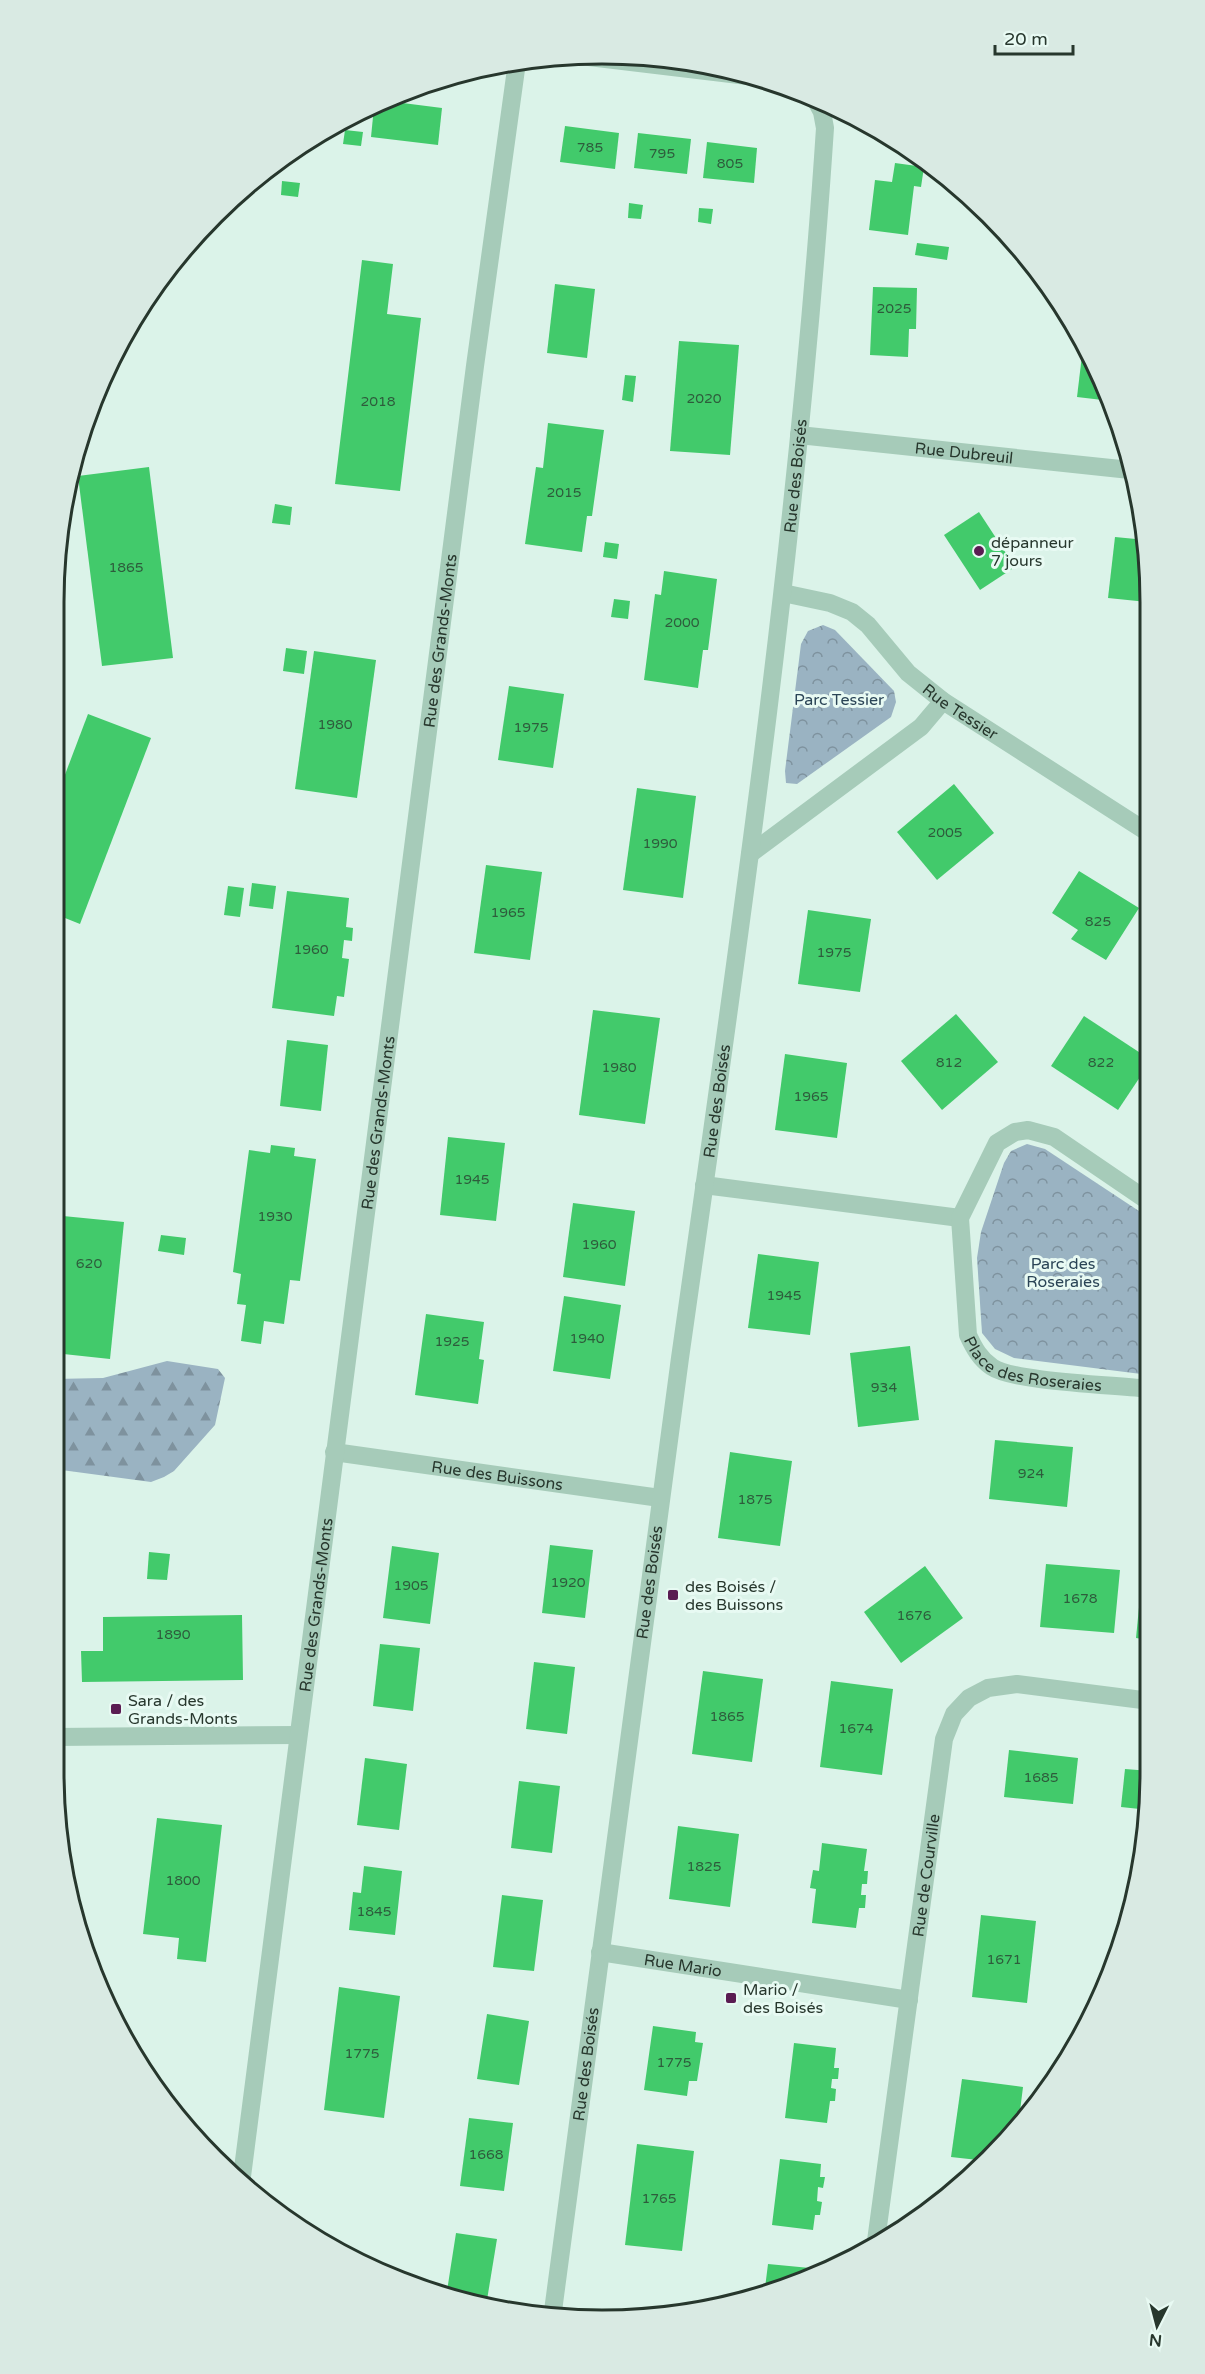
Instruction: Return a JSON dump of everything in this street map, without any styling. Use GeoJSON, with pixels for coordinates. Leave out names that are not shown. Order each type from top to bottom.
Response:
{"type":"FeatureCollection","features":[{"type":"Feature","properties":{"kind":"street","name":"Rue des Grands-Monts"},"geometry":{"type":"LineString","coordinates":[[243,2171],[334,1452],[516,72]]}},
{"type":"Feature","properties":{"kind":"street","name":"Rue des Boisés"},"geometry":{"type":"LineString","coordinates":[[554,2307],[660,1498],[750,854],[783,593],[818,241],[825,128],[822,111]]}},
{"type":"Feature","properties":{"kind":"street","name":"Rue Dubreuil"},"geometry":{"type":"LineString","coordinates":[[799,435],[1123,469]]}},
{"type":"Feature","properties":{"kind":"street","name":"Rue Tessier"},"geometry":{"type":"LineString","coordinates":[[783,593],[830,603],[852,612],[868,625],[908,673],[943,701],[1140,828]]}},
{"type":"Feature","properties":{"kind":"street"},"geometry":{"type":"LineString","coordinates":[[750,854],[921,727],[943,701]]}},
{"type":"Feature","properties":{"kind":"street"},"geometry":{"type":"LineString","coordinates":[[704,1185],[960,1218],[997,1143],[1015,1132],[1028,1130],[1054,1137],[1140,1196]]}},
{"type":"Feature","properties":{"kind":"street","name":"Place des Roseraies"},"geometry":{"type":"LineString","coordinates":[[960,1218],[968,1335],[976,1352],[992,1367],[1017,1376],[1140,1388]]}},
{"type":"Feature","properties":{"kind":"street","name":"Rue des Buissons"},"geometry":{"type":"LineString","coordinates":[[334,1452],[660,1498]]}},
{"type":"Feature","properties":{"kind":"street","name":"Rue de Courville"},"geometry":{"type":"LineString","coordinates":[[877,2234],[944,1739],[954,1714],[969,1698],[988,1688],[1017,1684],[1140,1700]]}},
{"type":"Feature","properties":{"kind":"street"},"geometry":{"type":"LineString","coordinates":[[64,1737],[298,1736]]}},
{"type":"Feature","properties":{"kind":"street","name":"Rue Mario"},"geometry":{"type":"LineString","coordinates":[[600,1952],[909,2000]]}},
{"type":"Feature","properties":{"kind":"green space","name":"Parc Tessier"},"geometry":{"type":"Polygon","coordinates":[[[823,625],[835,630],[894,691],[896,702],[891,717],[797,784],[786,783],[785,771],[801,644],[808,631],[823,625]]]}},
{"type":"Feature","properties":{"kind":"green space","name":"Parc des Roseraies"},"geometry":{"type":"Polygon","coordinates":[[[1027,1144],[1045,1149],[1140,1212],[1140,1374],[1014,1358],[995,1349],[982,1333],[977,1258],[981,1232],[1004,1163],[1011,1151],[1027,1144]]]}},
{"type":"Feature","properties":{"kind":"green space"},"geometry":{"type":"Polygon","coordinates":[[[167,1361],[218,1369],[225,1378],[215,1425],[174,1471],[151,1482],[64,1470],[64,1379],[103,1378],[167,1361]]]}},
{"type":"Feature","properties":{"kind":"building"},"geometry":{"type":"Polygon","coordinates":[[[403,103],[442,108],[438,145],[371,137],[373,116],[397,105],[403,103]]]}},
{"type":"Feature","properties":{"kind":"building"},"geometry":{"type":"Polygon","coordinates":[[[565,126],[619,133],[615,169],[560,162],[565,126]]]}},
{"type":"Feature","properties":{"kind":"building"},"geometry":{"type":"Polygon","coordinates":[[[345,131],[363,132],[361,146],[343,144],[345,131]]]}},
{"type":"Feature","properties":{"kind":"building"},"geometry":{"type":"Polygon","coordinates":[[[638,133],[691,139],[687,174],[634,168],[638,133]]]}},
{"type":"Feature","properties":{"kind":"building"},"geometry":{"type":"Polygon","coordinates":[[[707,142],[757,148],[754,183],[703,178],[707,142]]]}},
{"type":"Feature","properties":{"kind":"building"},"geometry":{"type":"Polygon","coordinates":[[[895,163],[916,166],[923,171],[921,187],[914,186],[908,235],[869,230],[875,180],[892,182],[895,163]]]}},
{"type":"Feature","properties":{"kind":"building"},"geometry":{"type":"Polygon","coordinates":[[[282,181],[300,183],[298,197],[281,195],[282,181]]]}},
{"type":"Feature","properties":{"kind":"building"},"geometry":{"type":"Polygon","coordinates":[[[629,203],[643,205],[641,219],[628,218],[629,203]]]}},
{"type":"Feature","properties":{"kind":"building"},"geometry":{"type":"Polygon","coordinates":[[[699,208],[713,209],[711,224],[698,222],[699,208]]]}},
{"type":"Feature","properties":{"kind":"building"},"geometry":{"type":"Polygon","coordinates":[[[917,243],[949,247],[947,260],[915,255],[917,243]]]}},
{"type":"Feature","properties":{"kind":"building"},"geometry":{"type":"Polygon","coordinates":[[[362,260],[393,264],[387,314],[421,318],[400,491],[335,484],[362,260]]]}},
{"type":"Feature","properties":{"kind":"building"},"geometry":{"type":"Polygon","coordinates":[[[555,284],[595,289],[587,358],[547,353],[555,284]]]}},
{"type":"Feature","properties":{"kind":"building"},"geometry":{"type":"Polygon","coordinates":[[[873,287],[917,288],[916,329],[909,329],[908,357],[870,355],[873,287]]]}},
{"type":"Feature","properties":{"kind":"building"},"geometry":{"type":"Polygon","coordinates":[[[679,341],[739,345],[730,455],[670,451],[679,341]]]}},
{"type":"Feature","properties":{"kind":"building"},"geometry":{"type":"Polygon","coordinates":[[[1082,359],[1101,400],[1077,397],[1082,359]]]}},
{"type":"Feature","properties":{"kind":"building"},"geometry":{"type":"Polygon","coordinates":[[[625,375],[636,376],[633,402],[622,400],[625,375]]]}},
{"type":"Feature","properties":{"kind":"building"},"geometry":{"type":"Polygon","coordinates":[[[548,423],[604,430],[592,516],[587,516],[582,552],[525,544],[536,467],[543,468],[548,423]]]}},
{"type":"Feature","properties":{"kind":"building"},"geometry":{"type":"Polygon","coordinates":[[[149,467],[173,658],[102,666],[79,482],[80,476],[149,467]]]}},
{"type":"Feature","properties":{"kind":"building"},"geometry":{"type":"Polygon","coordinates":[[[275,504],[292,507],[290,525],[272,523],[275,504]]]}},
{"type":"Feature","properties":{"kind":"building","name":"dépanneur 7 jours"},"geometry":{"type":"Polygon","coordinates":[[[979,512],[1015,567],[980,590],[944,535],[979,512]]]}},
{"type":"Feature","properties":{"kind":"building"},"geometry":{"type":"Polygon","coordinates":[[[1115,537],[1137,539],[1140,601],[1108,598],[1115,537]]]}},
{"type":"Feature","properties":{"kind":"building"},"geometry":{"type":"Polygon","coordinates":[[[605,542],[619,544],[617,559],[603,557],[605,542]]]}},
{"type":"Feature","properties":{"kind":"building"},"geometry":{"type":"Polygon","coordinates":[[[664,571],[717,579],[708,650],[703,650],[698,688],[644,680],[655,594],[661,595],[664,571]]]}},
{"type":"Feature","properties":{"kind":"building"},"geometry":{"type":"Polygon","coordinates":[[[614,599],[630,601],[628,619],[611,617],[614,599]]]}},
{"type":"Feature","properties":{"kind":"building"},"geometry":{"type":"Polygon","coordinates":[[[286,648],[307,651],[304,674],[283,671],[286,648]]]}},
{"type":"Feature","properties":{"kind":"building"},"geometry":{"type":"Polygon","coordinates":[[[314,651],[376,660],[357,798],[295,789],[314,651]]]}},
{"type":"Feature","properties":{"kind":"building"},"geometry":{"type":"Polygon","coordinates":[[[509,686],[564,694],[553,768],[498,760],[509,686]]]}},
{"type":"Feature","properties":{"kind":"building"},"geometry":{"type":"Polygon","coordinates":[[[88,714],[151,738],[80,924],[64,918],[64,777],[88,714]]]}},
{"type":"Feature","properties":{"kind":"building"},"geometry":{"type":"Polygon","coordinates":[[[954,784],[994,833],[937,880],[897,832],[954,784]]]}},
{"type":"Feature","properties":{"kind":"building"},"geometry":{"type":"Polygon","coordinates":[[[637,788],[696,796],[683,898],[623,890],[637,788]]]}},
{"type":"Feature","properties":{"kind":"building"},"geometry":{"type":"Polygon","coordinates":[[[486,865],[542,872],[530,960],[474,953],[486,865]]]}},
{"type":"Feature","properties":{"kind":"building"},"geometry":{"type":"Polygon","coordinates":[[[1079,871],[1139,908],[1106,960],[1071,939],[1078,930],[1052,913],[1079,871]]]}},
{"type":"Feature","properties":{"kind":"building"},"geometry":{"type":"Polygon","coordinates":[[[252,883],[276,886],[273,909],[249,906],[252,883]]]}},
{"type":"Feature","properties":{"kind":"building"},"geometry":{"type":"Polygon","coordinates":[[[228,886],[244,888],[240,917],[224,915],[228,886]]]}},
{"type":"Feature","properties":{"kind":"building"},"geometry":{"type":"Polygon","coordinates":[[[287,891],[349,898],[346,927],[353,928],[352,941],[344,940],[342,958],[349,959],[344,997],[337,996],[334,1016],[272,1008],[287,891]]]}},
{"type":"Feature","properties":{"kind":"building"},"geometry":{"type":"Polygon","coordinates":[[[808,910],[871,919],[860,992],[798,984],[808,910]]]}},
{"type":"Feature","properties":{"kind":"building"},"geometry":{"type":"Polygon","coordinates":[[[593,1010],[660,1018],[645,1124],[579,1115],[593,1010]]]}},
{"type":"Feature","properties":{"kind":"building"},"geometry":{"type":"Polygon","coordinates":[[[956,1014],[998,1062],[942,1110],[901,1061],[956,1014]]]}},
{"type":"Feature","properties":{"kind":"building"},"geometry":{"type":"Polygon","coordinates":[[[1084,1016],[1140,1053],[1140,1077],[1118,1110],[1051,1066],[1084,1016]]]}},
{"type":"Feature","properties":{"kind":"building"},"geometry":{"type":"Polygon","coordinates":[[[287,1040],[328,1045],[321,1111],[280,1106],[287,1040]]]}},
{"type":"Feature","properties":{"kind":"building"},"geometry":{"type":"Polygon","coordinates":[[[785,1054],[847,1063],[837,1138],[775,1130],[785,1054]]]}},
{"type":"Feature","properties":{"kind":"building"},"geometry":{"type":"Polygon","coordinates":[[[448,1137],[505,1143],[496,1221],[440,1215],[448,1137]]]}},
{"type":"Feature","properties":{"kind":"building"},"geometry":{"type":"Polygon","coordinates":[[[271,1145],[295,1148],[294,1156],[316,1159],[300,1281],[290,1280],[284,1324],[264,1321],[261,1344],[241,1341],[246,1305],[237,1304],[241,1274],[233,1272],[249,1150],[270,1153],[271,1145]]]}},
{"type":"Feature","properties":{"kind":"building"},"geometry":{"type":"Polygon","coordinates":[[[573,1203],[635,1211],[625,1286],[563,1277],[573,1203]]]}},
{"type":"Feature","properties":{"kind":"building"},"geometry":{"type":"Polygon","coordinates":[[[64,1216],[124,1222],[110,1359],[64,1354],[64,1216]]]}},
{"type":"Feature","properties":{"kind":"building"},"geometry":{"type":"Polygon","coordinates":[[[161,1235],[186,1238],[184,1255],[158,1251],[161,1235]]]}},
{"type":"Feature","properties":{"kind":"building"},"geometry":{"type":"Polygon","coordinates":[[[758,1254],[819,1262],[810,1335],[748,1328],[758,1254]]]}},
{"type":"Feature","properties":{"kind":"building"},"geometry":{"type":"Polygon","coordinates":[[[564,1296],[621,1305],[610,1379],[553,1371],[564,1296]]]}},
{"type":"Feature","properties":{"kind":"building"},"geometry":{"type":"Polygon","coordinates":[[[426,1314],[484,1322],[479,1359],[484,1360],[478,1404],[415,1395],[426,1314]]]}},
{"type":"Feature","properties":{"kind":"building"},"geometry":{"type":"Polygon","coordinates":[[[910,1346],[919,1420],[858,1427],[850,1353],[910,1346]]]}},
{"type":"Feature","properties":{"kind":"building"},"geometry":{"type":"Polygon","coordinates":[[[995,1440],[1073,1447],[1067,1507],[989,1499],[995,1440]]]}},
{"type":"Feature","properties":{"kind":"building"},"geometry":{"type":"Polygon","coordinates":[[[730,1452],[792,1461],[780,1546],[718,1538],[730,1452]]]}},
{"type":"Feature","properties":{"kind":"building"},"geometry":{"type":"Polygon","coordinates":[[[550,1545],[593,1550],[585,1618],[542,1613],[550,1545]]]}},
{"type":"Feature","properties":{"kind":"building"},"geometry":{"type":"Polygon","coordinates":[[[392,1546],[439,1553],[430,1624],[383,1618],[392,1546]]]}},
{"type":"Feature","properties":{"kind":"building"},"geometry":{"type":"Polygon","coordinates":[[[149,1552],[170,1554],[167,1580],[147,1579],[149,1552]]]}},
{"type":"Feature","properties":{"kind":"building"},"geometry":{"type":"Polygon","coordinates":[[[1046,1564],[1120,1570],[1114,1633],[1040,1627],[1046,1564]]]}},
{"type":"Feature","properties":{"kind":"building"},"geometry":{"type":"Polygon","coordinates":[[[925,1566],[963,1618],[901,1663],[864,1612],[925,1566]]]}},
{"type":"Feature","properties":{"kind":"building"},"geometry":{"type":"Polygon","coordinates":[[[1140,1597],[1140,1639],[1136,1638],[1140,1597]]]}},
{"type":"Feature","properties":{"kind":"building"},"geometry":{"type":"Polygon","coordinates":[[[242,1615],[243,1680],[82,1682],[81,1651],[103,1651],[103,1617],[242,1615]]]}},
{"type":"Feature","properties":{"kind":"building"},"geometry":{"type":"Polygon","coordinates":[[[380,1644],[420,1648],[413,1711],[373,1706],[380,1644]]]}},
{"type":"Feature","properties":{"kind":"building"},"geometry":{"type":"Polygon","coordinates":[[[534,1662],[575,1667],[567,1734],[526,1729],[534,1662]]]}},
{"type":"Feature","properties":{"kind":"building"},"geometry":{"type":"Polygon","coordinates":[[[703,1671],[763,1679],[752,1762],[692,1754],[703,1671]]]}},
{"type":"Feature","properties":{"kind":"building"},"geometry":{"type":"Polygon","coordinates":[[[831,1681],[893,1689],[882,1775],[820,1767],[831,1681]]]}},
{"type":"Feature","properties":{"kind":"building"},"geometry":{"type":"Polygon","coordinates":[[[1009,1750],[1078,1758],[1073,1804],[1004,1797],[1009,1750]]]}},
{"type":"Feature","properties":{"kind":"building"},"geometry":{"type":"Polygon","coordinates":[[[365,1758],[407,1764],[399,1830],[357,1825],[365,1758]]]}},
{"type":"Feature","properties":{"kind":"building"},"geometry":{"type":"Polygon","coordinates":[[[1125,1769],[1140,1770],[1139,1809],[1121,1807],[1125,1769]]]}},
{"type":"Feature","properties":{"kind":"building"},"geometry":{"type":"Polygon","coordinates":[[[519,1781],[560,1786],[552,1853],[511,1848],[519,1781]]]}},
{"type":"Feature","properties":{"kind":"building"},"geometry":{"type":"Polygon","coordinates":[[[157,1818],[222,1825],[206,1962],[177,1959],[179,1938],[143,1934],[157,1818]]]}},
{"type":"Feature","properties":{"kind":"building"},"geometry":{"type":"Polygon","coordinates":[[[678,1826],[739,1834],[730,1907],[669,1899],[678,1826]]]}},
{"type":"Feature","properties":{"kind":"building"},"geometry":{"type":"Polygon","coordinates":[[[822,1843],[867,1849],[864,1871],[868,1871],[867,1884],[862,1884],[861,1895],[866,1895],[865,1908],[859,1908],[856,1928],[812,1923],[816,1889],[810,1888],[813,1870],[819,1871],[822,1843]]]}},
{"type":"Feature","properties":{"kind":"building"},"geometry":{"type":"Polygon","coordinates":[[[364,1866],[402,1871],[395,1935],[349,1930],[353,1892],[361,1893],[364,1866]]]}},
{"type":"Feature","properties":{"kind":"building"},"geometry":{"type":"Polygon","coordinates":[[[502,1895],[543,1900],[534,1971],[493,1967],[502,1895]]]}},
{"type":"Feature","properties":{"kind":"building"},"geometry":{"type":"Polygon","coordinates":[[[981,1915],[1036,1921],[1027,2003],[972,1997],[981,1915]]]}},
{"type":"Feature","properties":{"kind":"building"},"geometry":{"type":"Polygon","coordinates":[[[339,1987],[400,1996],[384,2118],[324,2110],[339,1987]]]}},
{"type":"Feature","properties":{"kind":"building"},"geometry":{"type":"Polygon","coordinates":[[[487,2014],[529,2021],[519,2085],[477,2079],[487,2014]]]}},
{"type":"Feature","properties":{"kind":"building"},"geometry":{"type":"Polygon","coordinates":[[[653,2026],[696,2032],[695,2042],[703,2043],[697,2081],[689,2081],[687,2096],[644,2090],[653,2026]]]}},
{"type":"Feature","properties":{"kind":"building"},"geometry":{"type":"Polygon","coordinates":[[[794,2043],[836,2048],[834,2068],[839,2068],[838,2079],[832,2079],[831,2088],[836,2089],[835,2101],[830,2101],[827,2123],[785,2118],[794,2043]]]}},
{"type":"Feature","properties":{"kind":"building"},"geometry":{"type":"Polygon","coordinates":[[[962,2079],[1023,2087],[1020,2110],[983,2152],[975,2160],[951,2157],[962,2079]]]}},
{"type":"Feature","properties":{"kind":"building"},"geometry":{"type":"Polygon","coordinates":[[[469,2118],[513,2123],[504,2191],[460,2186],[469,2118]]]}},
{"type":"Feature","properties":{"kind":"building"},"geometry":{"type":"Polygon","coordinates":[[[637,2144],[694,2151],[682,2251],[625,2245],[637,2144]]]}},
{"type":"Feature","properties":{"kind":"building"},"geometry":{"type":"Polygon","coordinates":[[[780,2159],[821,2164],[820,2177],[825,2177],[823,2188],[818,2187],[817,2201],[822,2202],[820,2215],[815,2215],[813,2230],[772,2225],[780,2159]]]}},
{"type":"Feature","properties":{"kind":"building"},"geometry":{"type":"Polygon","coordinates":[[[456,2233],[497,2239],[488,2297],[448,2286],[456,2233]]]}},
{"type":"Feature","properties":{"kind":"building"},"geometry":{"type":"Polygon","coordinates":[[[768,2264],[810,2268],[775,2281],[766,2284],[768,2264]]]}},
{"type":"Feature","properties":{"kind":"place","name":"dépanneur 7 jours"},"geometry":{"type":"Point","coordinates":[979,551]}},
{"type":"Feature","properties":{"kind":"place","name":"des Boisés / des Buissons"},"geometry":{"type":"Point","coordinates":[673,1595]}},
{"type":"Feature","properties":{"kind":"place","name":"Sara / des Grands-Monts"},"geometry":{"type":"Point","coordinates":[116,1709]}},
{"type":"Feature","properties":{"kind":"place","name":"Mario / des Boisés"},"geometry":{"type":"Point","coordinates":[731,1998]}}]}
